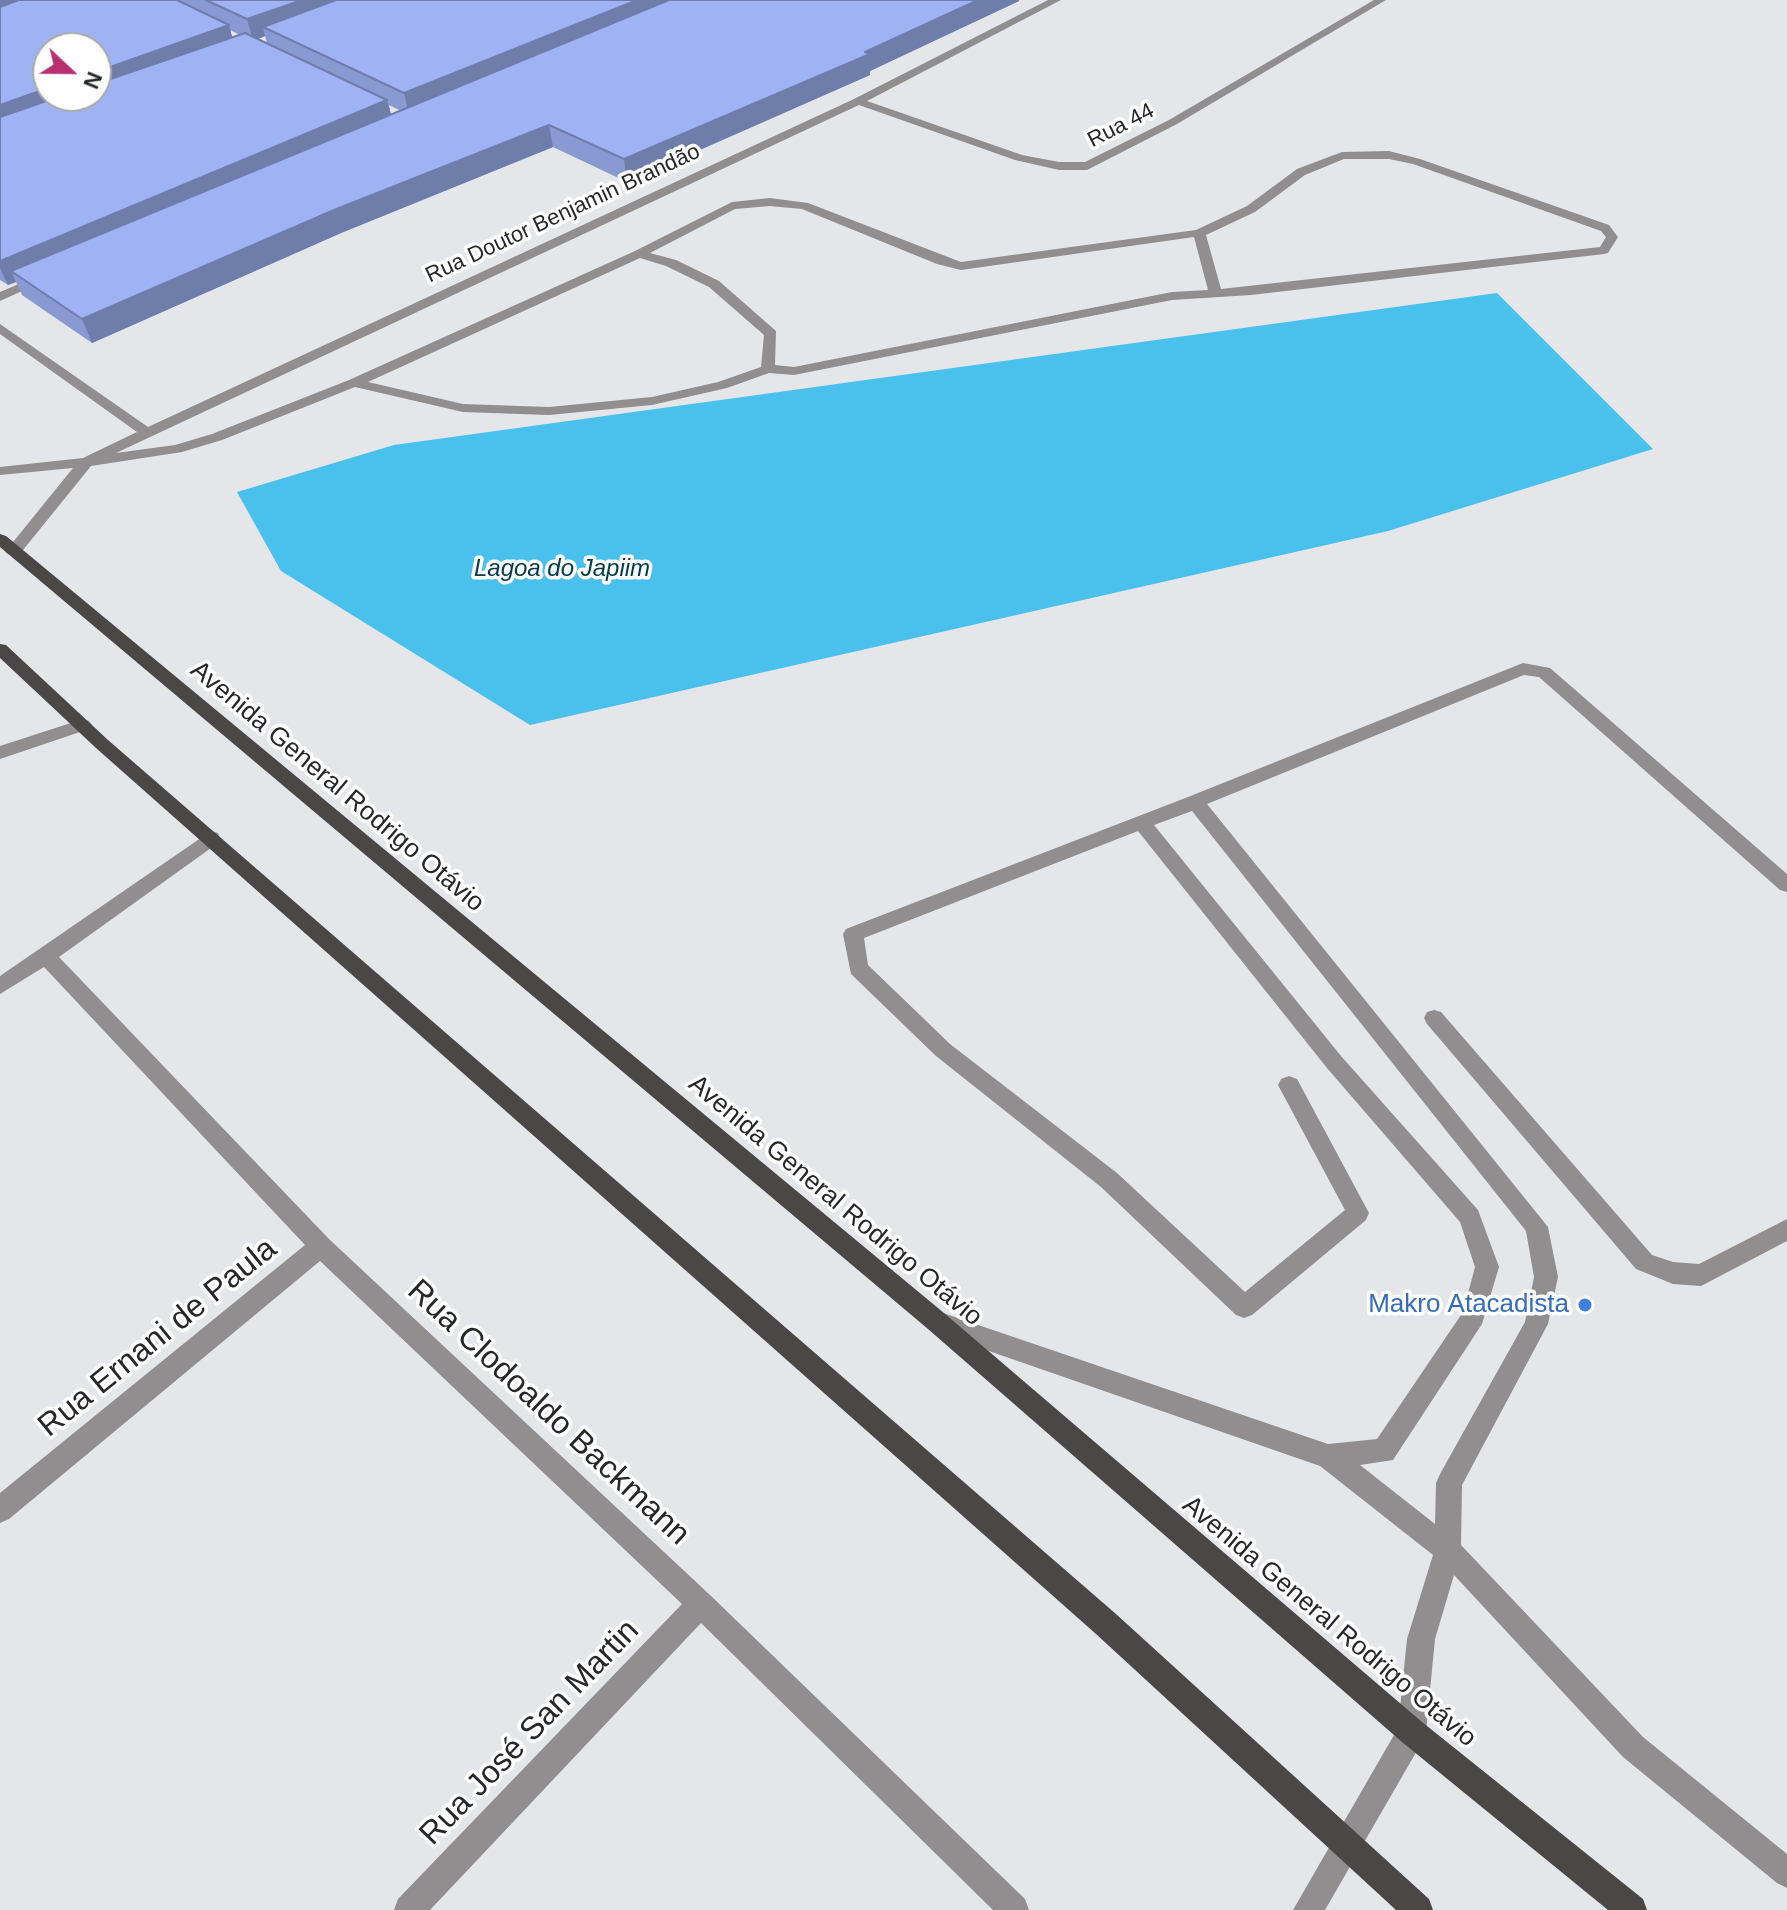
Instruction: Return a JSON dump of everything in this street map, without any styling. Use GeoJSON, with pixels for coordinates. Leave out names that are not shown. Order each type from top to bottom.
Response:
{"type":"FeatureCollection","features":[{"type":"Feature","properties":{"kind":"main road","name":"Avenida General Rodrigo Otávio"},"geometry":{"type":"LineString","coordinates":[[6,546],[936,1321],[1412,1732],[1632,1910]]}},
{"type":"Feature","properties":{"kind":"main road"},"geometry":{"type":"LineString","coordinates":[[0,649],[1106,1624],[1418,1910]]}},
{"type":"Feature","properties":{"kind":"street","name":"Rua Doutor Benjamin Brandão"},"geometry":{"type":"LineString","coordinates":[[6,546],[86,462],[858,101],[1056,0]]}},
{"type":"Feature","properties":{"kind":"street","name":"Rua 44"},"geometry":{"type":"LineString","coordinates":[[858,101],[1019,158],[1059,166],[1087,166],[1173,122],[1381,0]]}},
{"type":"Feature","properties":{"kind":"street"},"geometry":{"type":"LineString","coordinates":[[86,462],[191,445],[354,383],[639,254],[732,206],[770,202],[804,206],[961,266],[1199,233],[1251,209],[1301,172],[1342,156],[1389,155],[1416,161],[1605,228],[1612,237],[1604,250],[1251,291],[1172,296],[794,371],[768,369],[722,385],[652,401],[549,411],[463,408],[354,383]]}},
{"type":"Feature","properties":{"kind":"street"},"geometry":{"type":"LineString","coordinates":[[1199,233],[1215,291]]}},
{"type":"Feature","properties":{"kind":"street"},"geometry":{"type":"LineString","coordinates":[[639,254],[671,263],[714,284],[771,334],[768,369]]}},
{"type":"Feature","properties":{"kind":"street"},"geometry":{"type":"LineString","coordinates":[[0,297],[58,272]]}},
{"type":"Feature","properties":{"kind":"street"},"geometry":{"type":"LineString","coordinates":[[0,328],[146,432]]}},
{"type":"Feature","properties":{"kind":"street","name":"Rua Doutor Benjamin Brandão"},"geometry":{"type":"LineString","coordinates":[[0,471],[86,462]]}},
{"type":"Feature","properties":{"kind":"street"},"geometry":{"type":"LineString","coordinates":[[1289,1085],[1358,1213],[1244,1307],[1109,1180],[943,1050],[858,968],[853,934],[1195,802],[1523,669],[1544,672],[1787,885]]}},
{"type":"Feature","properties":{"kind":"street"},"geometry":{"type":"LineString","coordinates":[[0,753],[83,725]]}},
{"type":"Feature","properties":{"kind":"street"},"geometry":{"type":"LineString","coordinates":[[1195,802],[1537,1227],[1546,1277],[1536,1324],[1449,1483],[1448,1550],[1421,1639],[1412,1732],[1308,1910]]}},
{"type":"Feature","properties":{"kind":"street"},"geometry":{"type":"LineString","coordinates":[[1141,822],[1334,1062],[1470,1217],[1487,1267],[1474,1316],[1384,1451],[1328,1456]]}},
{"type":"Feature","properties":{"kind":"street"},"geometry":{"type":"LineString","coordinates":[[0,986],[211,838]]}},
{"type":"Feature","properties":{"kind":"street","name":"Rua Clodoaldo Backmann"},"geometry":{"type":"LineString","coordinates":[[46,956],[321,1246],[701,1604],[1014,1910]]}},
{"type":"Feature","properties":{"kind":"street"},"geometry":{"type":"LineString","coordinates":[[1434,1018],[1644,1262],[1673,1273],[1701,1275],[1787,1229]]}},
{"type":"Feature","properties":{"kind":"street","name":"Rua Ernani de Paula"},"geometry":{"type":"LineString","coordinates":[[0,1510],[321,1246]]}},
{"type":"Feature","properties":{"kind":"street"},"geometry":{"type":"LineString","coordinates":[[936,1321],[1328,1456],[1448,1550],[1633,1747],[1787,1873]]}},
{"type":"Feature","properties":{"kind":"street","name":"Rua José San Martin"},"geometry":{"type":"LineString","coordinates":[[409,1910],[701,1604]]}},
{"type":"Feature","properties":{"kind":"water","name":"Lagoa do Japiim"},"geometry":{"type":"Polygon","coordinates":[[[1497,293],[1653,449],[1388,531],[530,725],[281,571],[237,492],[394,445],[1497,293]]]}},
{"type":"Feature","properties":{"kind":"building"},"geometry":{"type":"Polygon","coordinates":[[[19,0],[177,0],[229,25],[112,66],[112,32],[32,32],[32,94],[0,105],[0,7],[19,0]]]}},
{"type":"Feature","properties":{"kind":"building"},"geometry":{"type":"Polygon","coordinates":[[[206,0],[302,0],[247,19],[206,0]]]}},
{"type":"Feature","properties":{"kind":"building"},"geometry":{"type":"Polygon","coordinates":[[[336,0],[637,0],[404,93],[263,27],[336,0]]]}},
{"type":"Feature","properties":{"kind":"building"},"geometry":{"type":"Polygon","coordinates":[[[669,0],[978,0],[865,52],[870,54],[624,159],[549,125],[334,210],[82,319],[11,271],[669,0]]]}},
{"type":"Feature","properties":{"kind":"building"},"geometry":{"type":"Polygon","coordinates":[[[245,33],[387,100],[0,261],[0,117],[32,106],[32,112],[112,112],[112,79],[245,33]]]}},
{"type":"Feature","properties":{"kind":"place","name":"Makro Atacadista"},"geometry":{"type":"Point","coordinates":[1585,1305]}}]}
